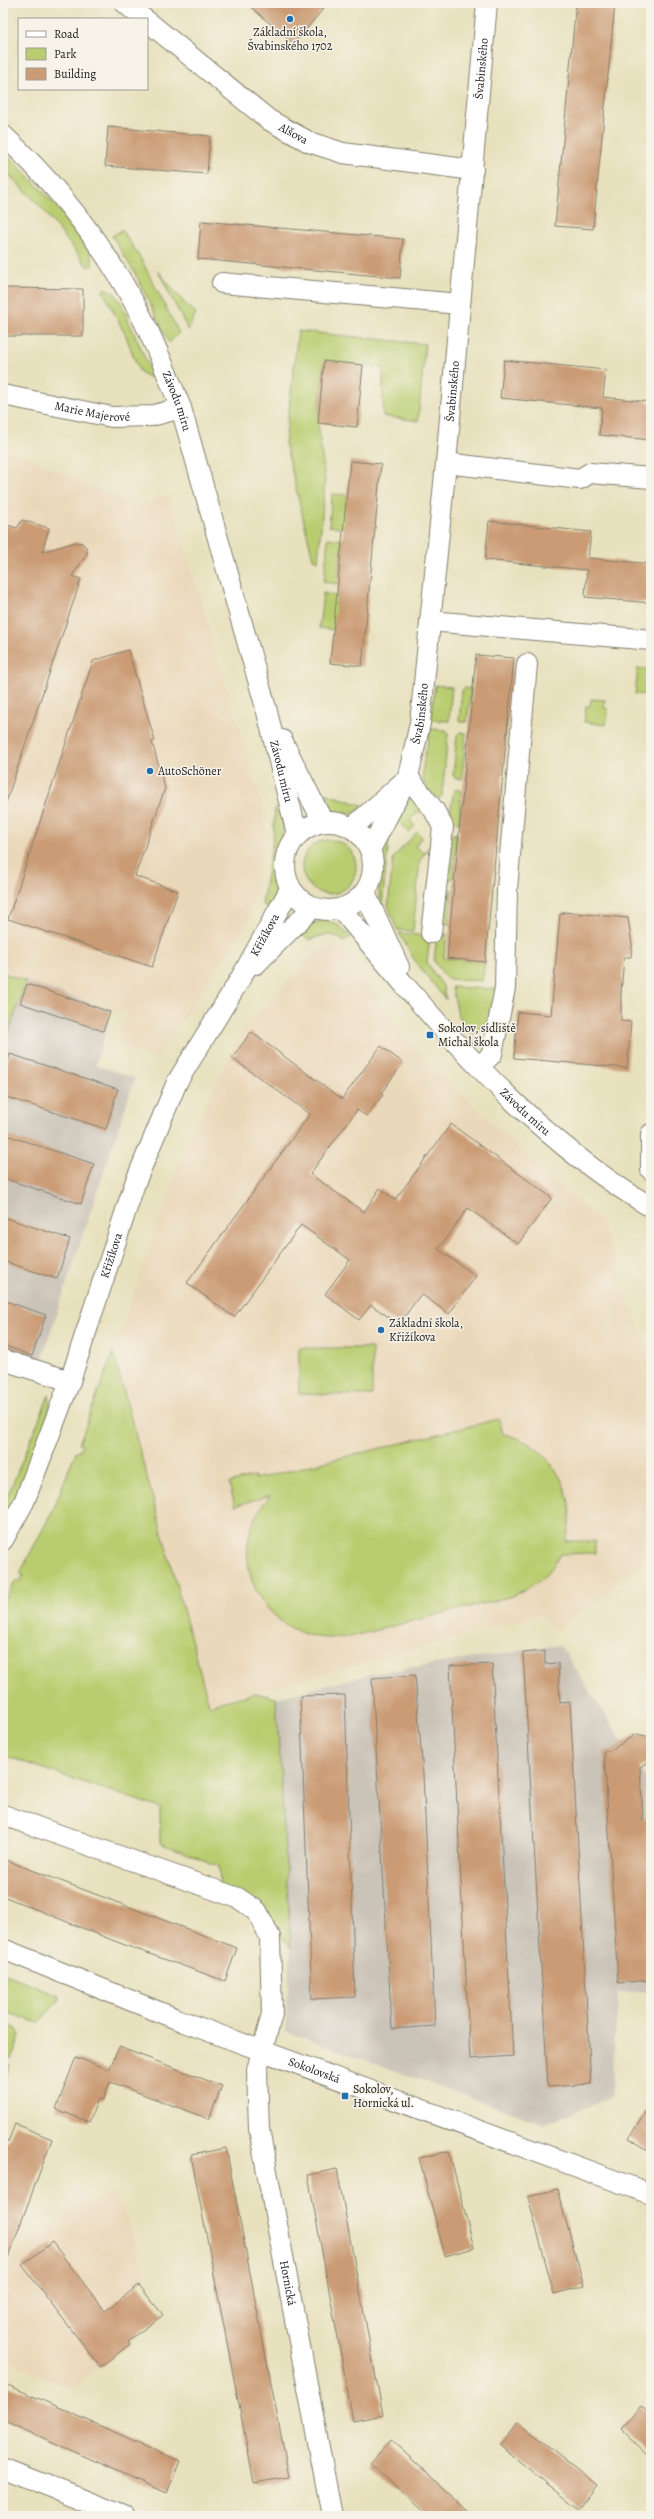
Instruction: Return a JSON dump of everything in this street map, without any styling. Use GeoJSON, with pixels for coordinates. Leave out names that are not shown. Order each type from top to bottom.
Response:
{"type":"FeatureCollection","features":[{"type":"Feature","properties":{"kind":"street"},"geometry":{"type":"LineString","coordinates":[[125,3],[143,18]]}},
{"type":"Feature","properties":{"kind":"street","name":"Švabinského"},"geometry":{"type":"LineString","coordinates":[[370,850],[408,777],[420,723],[446,463],[487,3]]}},
{"type":"Feature","properties":{"kind":"street","name":"Alšova"},"geometry":{"type":"LineString","coordinates":[[148,22],[269,120],[310,142],[343,152],[473,170]]}},
{"type":"Feature","properties":{"kind":"street","name":"Závodu míru"},"geometry":{"type":"LineString","coordinates":[[3,135],[37,166],[75,211],[118,273],[138,309],[181,408],[266,708],[297,834]]}},
{"type":"Feature","properties":{"kind":"street"},"geometry":{"type":"LineString","coordinates":[[222,283],[460,304]]}},
{"type":"Feature","properties":{"kind":"street","name":"Marie Majerové"},"geometry":{"type":"LineString","coordinates":[[3,394],[112,417],[151,416],[181,408]]}},
{"type":"Feature","properties":{"kind":"street"},"geometry":{"type":"LineString","coordinates":[[446,463],[580,479],[590,473],[651,478]]}},
{"type":"Feature","properties":{"kind":"street"},"geometry":{"type":"LineString","coordinates":[[430,621],[651,640]]}},
{"type":"Feature","properties":{"kind":"street"},"geometry":{"type":"LineString","coordinates":[[480,1066],[492,1054],[505,988],[507,889],[527,664]]}},
{"type":"Feature","properties":{"kind":"street","name":"Závodu míru"},"geometry":{"type":"LineString","coordinates":[[266,708],[323,822]]}},
{"type":"Feature","properties":{"kind":"street"},"geometry":{"type":"LineString","coordinates":[[352,828],[408,777],[434,810],[443,827],[431,933]]}},
{"type":"Feature","properties":{"kind":"street"},"geometry":{"type":"LineString","coordinates":[[323,822],[338,822],[352,828],[363,838],[370,850],[373,865],[371,879],[364,893],[354,903],[341,909],[326,911],[312,908],[299,900],[290,889],[285,875],[284,860],[289,846],[297,834],[309,826],[323,822]]}},
{"type":"Feature","properties":{"kind":"street","name":"Křižíkova"},"geometry":{"type":"LineString","coordinates":[[3,1540],[24,1502],[70,1381],[135,1183],[177,1082],[239,981],[290,889]]}},
{"type":"Feature","properties":{"kind":"street","name":"Závodu míru"},"geometry":{"type":"LineString","coordinates":[[364,893],[414,997]]}},
{"type":"Feature","properties":{"kind":"street","name":"Křižíkova"},"geometry":{"type":"LineString","coordinates":[[239,981],[312,908]]}},
{"type":"Feature","properties":{"kind":"street","name":"Závodu míru"},"geometry":{"type":"LineString","coordinates":[[341,909],[414,997],[531,1118],[613,1185],[651,1206]]}},
{"type":"Feature","properties":{"kind":"street"},"geometry":{"type":"LineString","coordinates":[[651,1134],[651,1170]]}},
{"type":"Feature","properties":{"kind":"street"},"geometry":{"type":"LineString","coordinates":[[3,1360],[70,1381]]}},
{"type":"Feature","properties":{"kind":"street","name":"Hornická"},"geometry":{"type":"LineString","coordinates":[[3,1815],[238,1898],[257,1911],[270,1937],[272,2014],[256,2070],[258,2129],[332,2516]]}},
{"type":"Feature","properties":{"kind":"street","name":"Sokolovská"},"geometry":{"type":"LineString","coordinates":[[3,1949],[184,2022],[651,2194]]}},
{"type":"Feature","properties":{"kind":"street"},"geometry":{"type":"LineString","coordinates":[[3,2468],[124,2516]]}},
{"type":"Feature","properties":{"kind":"shaded area","name":"AutoSchöner"},"geometry":{"type":"Polygon","coordinates":[[[3,446],[135,506],[169,495],[264,809],[265,828],[250,919],[155,1060],[122,1047],[118,1034],[126,1015],[3,973],[3,446]]]}},
{"type":"Feature","properties":{"kind":"shaded area","name":"Základní škola, Křižíkova"},"geometry":{"type":"Polygon","coordinates":[[[341,947],[420,1056],[568,1193],[602,1221],[631,1309],[651,1352],[651,1557],[555,1631],[540,1614],[209,1706],[113,1352],[183,1151],[243,1028],[317,950],[341,947]]]}},
{"type":"Feature","properties":{"kind":"shaded area"},"geometry":{"type":"Polygon","coordinates":[[[26,981],[112,1010],[95,1065],[135,1078],[39,1367],[3,1355],[3,1049],[26,981]]]}},
{"type":"Feature","properties":{"kind":"shaded area"},"geometry":{"type":"Polygon","coordinates":[[[560,1645],[651,1786],[651,1991],[618,1993],[611,2097],[544,2124],[285,2031],[291,1948],[276,1698],[375,1673],[560,1645]]]}},
{"type":"Feature","properties":{"kind":"shaded area"},"geometry":{"type":"Polygon","coordinates":[[[118,2193],[145,2274],[139,2285],[163,2315],[128,2341],[130,2344],[71,2389],[3,2359],[3,2287],[17,2250],[81,2203],[118,2193]]]}},
{"type":"Feature","properties":{"kind":"green space"},"geometry":{"type":"Polygon","coordinates":[[[3,151],[41,189],[72,225],[84,242],[91,256],[92,266],[87,266],[41,207],[3,169],[3,151]]]}},
{"type":"Feature","properties":{"kind":"green space"},"geometry":{"type":"Polygon","coordinates":[[[122,230],[141,259],[179,333],[169,343],[135,273],[112,236],[122,230]]]}},
{"type":"Feature","properties":{"kind":"green space"},"geometry":{"type":"Polygon","coordinates":[[[158,271],[186,305],[196,313],[188,330],[158,271]]]}},
{"type":"Feature","properties":{"kind":"green space"},"geometry":{"type":"Polygon","coordinates":[[[105,288],[115,294],[120,301],[153,376],[148,377],[139,371],[126,336],[103,291],[105,288]]]}},
{"type":"Feature","properties":{"kind":"green space"},"geometry":{"type":"Polygon","coordinates":[[[298,331],[425,344],[418,421],[383,416],[383,368],[324,361],[318,423],[325,481],[318,561],[313,559],[285,443],[298,331]]]}},
{"type":"Feature","properties":{"kind":"green space"},"geometry":{"type":"Polygon","coordinates":[[[332,494],[347,495],[344,528],[329,526],[332,494]]]}},
{"type":"Feature","properties":{"kind":"green space"},"geometry":{"type":"Polygon","coordinates":[[[328,538],[342,540],[338,584],[324,582],[328,538]]]}},
{"type":"Feature","properties":{"kind":"green space"},"geometry":{"type":"Polygon","coordinates":[[[323,593],[337,596],[334,630],[319,628],[323,593]]]}},
{"type":"Feature","properties":{"kind":"green space"},"geometry":{"type":"Polygon","coordinates":[[[638,668],[651,670],[651,695],[635,694],[638,668]]]}},
{"type":"Feature","properties":{"kind":"green space"},"geometry":{"type":"Polygon","coordinates":[[[435,685],[452,687],[449,721],[431,720],[435,685]]]}},
{"type":"Feature","properties":{"kind":"green space"},"geometry":{"type":"Polygon","coordinates":[[[464,688],[471,689],[467,722],[460,722],[462,690],[464,688]]]}},
{"type":"Feature","properties":{"kind":"green space"},"geometry":{"type":"Polygon","coordinates":[[[591,699],[605,700],[604,708],[608,709],[606,725],[584,722],[586,706],[590,706],[591,699]]]}},
{"type":"Feature","properties":{"kind":"green space"},"geometry":{"type":"Polygon","coordinates":[[[430,729],[446,730],[448,734],[442,796],[439,799],[430,793],[425,786],[423,777],[424,757],[430,729]]]}},
{"type":"Feature","properties":{"kind":"green space"},"geometry":{"type":"Polygon","coordinates":[[[460,732],[466,733],[462,779],[453,776],[457,735],[460,732]]]}},
{"type":"Feature","properties":{"kind":"green space"},"geometry":{"type":"Polygon","coordinates":[[[454,790],[461,790],[459,823],[453,822],[449,819],[454,790]]]}},
{"type":"Feature","properties":{"kind":"green space"},"geometry":{"type":"Polygon","coordinates":[[[321,792],[364,806],[349,814],[338,813],[333,811],[328,806],[319,793],[321,792]]]}},
{"type":"Feature","properties":{"kind":"green space"},"geometry":{"type":"Polygon","coordinates":[[[414,797],[424,811],[422,813],[419,811],[410,820],[415,826],[409,832],[396,820],[410,799],[414,797]]]}},
{"type":"Feature","properties":{"kind":"green space"},"geometry":{"type":"Polygon","coordinates":[[[284,806],[285,819],[276,865],[275,890],[270,910],[262,904],[273,839],[275,809],[284,806]]]}},
{"type":"Feature","properties":{"kind":"green space"},"geometry":{"type":"Polygon","coordinates":[[[390,831],[382,906],[380,909],[379,880],[381,856],[386,836],[390,831]]]}},
{"type":"Feature","properties":{"kind":"green space"},"geometry":{"type":"Polygon","coordinates":[[[417,832],[422,837],[415,846],[424,853],[432,844],[420,860],[413,931],[397,930],[388,906],[393,858],[417,832]]]}},
{"type":"Feature","properties":{"kind":"green space"},"geometry":{"type":"Polygon","coordinates":[[[452,834],[457,834],[453,879],[445,879],[452,834]]]}},
{"type":"Feature","properties":{"kind":"green space"},"geometry":{"type":"Polygon","coordinates":[[[324,840],[334,840],[344,844],[352,852],[356,862],[356,872],[352,882],[344,890],[334,894],[324,894],[314,890],[306,882],[302,872],[302,862],[306,852],[314,844],[324,840]]]}},
{"type":"Feature","properties":{"kind":"green space"},"geometry":{"type":"Polygon","coordinates":[[[444,889],[452,890],[448,924],[441,923],[444,889]]]}},
{"type":"Feature","properties":{"kind":"green space"},"geometry":{"type":"Polygon","coordinates":[[[324,920],[337,924],[351,937],[344,942],[331,935],[309,940],[299,931],[311,924],[324,920]]]}},
{"type":"Feature","properties":{"kind":"green space"},"geometry":{"type":"Polygon","coordinates":[[[399,933],[430,936],[427,963],[443,986],[446,1000],[417,964],[399,933]]]}},
{"type":"Feature","properties":{"kind":"green space"},"geometry":{"type":"Polygon","coordinates":[[[437,934],[447,934],[444,958],[485,962],[482,981],[447,979],[434,961],[437,934]]]}},
{"type":"Feature","properties":{"kind":"green space"},"geometry":{"type":"Polygon","coordinates":[[[3,973],[26,981],[3,1049],[3,973]]]}},
{"type":"Feature","properties":{"kind":"green space"},"geometry":{"type":"Polygon","coordinates":[[[452,987],[498,989],[492,1018],[477,1033],[474,1034],[458,1015],[452,987]]]}},
{"type":"Feature","properties":{"kind":"green space"},"geometry":{"type":"Polygon","coordinates":[[[299,1348],[372,1348],[372,1395],[299,1394],[299,1348]]]}},
{"type":"Feature","properties":{"kind":"green space"},"geometry":{"type":"Polygon","coordinates":[[[113,1352],[209,1705],[256,1693],[276,1698],[291,1948],[269,1922],[220,1887],[219,1866],[160,1843],[160,1808],[3,1755],[3,1601],[16,1580],[19,1582],[23,1575],[20,1573],[54,1508],[76,1451],[80,1451],[82,1445],[79,1444],[113,1352]]]}},
{"type":"Feature","properties":{"kind":"green space"},"geometry":{"type":"Polygon","coordinates":[[[49,1395],[50,1407],[41,1440],[3,1525],[3,1507],[49,1395]]]}},
{"type":"Feature","properties":{"kind":"green space"},"geometry":{"type":"Polygon","coordinates":[[[499,1419],[503,1434],[528,1443],[549,1461],[557,1472],[568,1497],[570,1510],[570,1522],[566,1541],[595,1541],[595,1553],[561,1554],[551,1569],[540,1581],[513,1596],[349,1637],[317,1637],[290,1627],[273,1614],[259,1597],[251,1577],[248,1556],[250,1535],[257,1514],[271,1495],[235,1506],[229,1483],[255,1476],[255,1479],[499,1419]]]}},
{"type":"Feature","properties":{"kind":"green space"},"geometry":{"type":"Polygon","coordinates":[[[3,1973],[59,1995],[59,2001],[38,2023],[3,2011],[3,1973]]]}},
{"type":"Feature","properties":{"kind":"green space"},"geometry":{"type":"Polygon","coordinates":[[[9,2025],[16,2028],[20,2035],[12,2059],[3,2056],[3,2042],[9,2025]]]}},
{"type":"Feature","properties":{"kind":"green space"},"geometry":{"type":"Polygon","coordinates":[[[3,2063],[10,2065],[3,2083],[3,2063]]]}},
{"type":"Feature","properties":{"kind":"building","name":"Základní škola, Švabinského 1702"},"geometry":{"type":"Polygon","coordinates":[[[246,3],[328,3],[294,44],[246,3]]]}},
{"type":"Feature","properties":{"kind":"building"},"geometry":{"type":"Polygon","coordinates":[[[576,3],[615,3],[593,229],[555,226],[576,3]]]}},
{"type":"Feature","properties":{"kind":"building"},"geometry":{"type":"Polygon","coordinates":[[[108,127],[210,136],[207,174],[105,166],[108,127]]]}},
{"type":"Feature","properties":{"kind":"building"},"geometry":{"type":"Polygon","coordinates":[[[201,221],[403,239],[400,278],[198,259],[201,221]]]}},
{"type":"Feature","properties":{"kind":"building"},"geometry":{"type":"Polygon","coordinates":[[[3,288],[83,289],[83,336],[3,336],[3,288]]]}},
{"type":"Feature","properties":{"kind":"building"},"geometry":{"type":"Polygon","coordinates":[[[504,360],[606,370],[603,397],[651,402],[651,440],[599,435],[602,408],[500,398],[504,360]]]}},
{"type":"Feature","properties":{"kind":"building"},"geometry":{"type":"Polygon","coordinates":[[[324,361],[363,365],[357,427],[318,423],[324,361]]]}},
{"type":"Feature","properties":{"kind":"building"},"geometry":{"type":"Polygon","coordinates":[[[350,461],[381,464],[362,666],[330,663],[350,461]]]}},
{"type":"Feature","properties":{"kind":"building"},"geometry":{"type":"Polygon","coordinates":[[[22,520],[49,528],[42,552],[76,542],[82,543],[87,548],[87,554],[72,576],[81,579],[6,802],[3,801],[3,524],[17,528],[22,520]]]}},
{"type":"Feature","properties":{"kind":"building"},"geometry":{"type":"Polygon","coordinates":[[[489,521],[591,532],[588,558],[651,564],[651,603],[585,597],[587,570],[485,560],[489,521]]]}},
{"type":"Feature","properties":{"kind":"building"},"geometry":{"type":"Polygon","coordinates":[[[128,650],[155,741],[152,742],[165,788],[135,876],[178,891],[152,967],[8,919],[93,661],[128,650]]]}},
{"type":"Feature","properties":{"kind":"building"},"geometry":{"type":"Polygon","coordinates":[[[476,655],[514,658],[485,962],[447,958],[476,655]]]}},
{"type":"Feature","properties":{"kind":"building"},"geometry":{"type":"Polygon","coordinates":[[[563,912],[628,918],[632,945],[631,957],[624,957],[621,993],[621,1021],[631,1022],[627,1068],[514,1058],[518,1012],[551,1015],[560,914],[563,914],[563,912]]]}},
{"type":"Feature","properties":{"kind":"building"},"geometry":{"type":"Polygon","coordinates":[[[27,984],[110,1012],[103,1031],[20,1003],[27,984]]]}},
{"type":"Feature","properties":{"kind":"building"},"geometry":{"type":"Polygon","coordinates":[[[251,1032],[342,1099],[381,1046],[403,1063],[381,1093],[383,1095],[366,1116],[357,1110],[310,1174],[364,1212],[380,1188],[395,1200],[451,1124],[552,1198],[518,1244],[468,1208],[438,1249],[476,1276],[449,1314],[421,1294],[399,1324],[371,1305],[359,1320],[325,1294],[350,1260],[301,1225],[234,1317],[187,1283],[310,1114],[232,1058],[251,1032]]]}},
{"type":"Feature","properties":{"kind":"building"},"geometry":{"type":"Polygon","coordinates":[[[10,1054],[118,1089],[106,1129],[3,1096],[3,1076],[10,1054]]]}},
{"type":"Feature","properties":{"kind":"building"},"geometry":{"type":"Polygon","coordinates":[[[3,1134],[94,1164],[81,1204],[3,1178],[3,1134]]]}},
{"type":"Feature","properties":{"kind":"building"},"geometry":{"type":"Polygon","coordinates":[[[3,1217],[70,1239],[57,1279],[3,1261],[3,1217]]]}},
{"type":"Feature","properties":{"kind":"building"},"geometry":{"type":"Polygon","coordinates":[[[3,1300],[46,1315],[32,1356],[3,1345],[3,1300]]]}},
{"type":"Feature","properties":{"kind":"building"},"geometry":{"type":"Polygon","coordinates":[[[545,1651],[545,1664],[558,1663],[560,1703],[570,1702],[591,2084],[548,2087],[523,1653],[545,1651]]]}},
{"type":"Feature","properties":{"kind":"building"},"geometry":{"type":"Polygon","coordinates":[[[492,1664],[513,2056],[470,2059],[450,1666],[492,1664]]]}},
{"type":"Feature","properties":{"kind":"building"},"geometry":{"type":"Polygon","coordinates":[[[415,1675],[423,1774],[435,2026],[392,2029],[372,1678],[415,1675]]]}},
{"type":"Feature","properties":{"kind":"building"},"geometry":{"type":"Polygon","coordinates":[[[345,1695],[355,1997],[312,1999],[300,1696],[345,1695]]]}},
{"type":"Feature","properties":{"kind":"building"},"geometry":{"type":"Polygon","coordinates":[[[636,1734],[651,1737],[651,1760],[640,1767],[643,1820],[651,1819],[651,1980],[618,1983],[604,1751],[610,1751],[636,1734]]]}},
{"type":"Feature","properties":{"kind":"building"},"geometry":{"type":"Polygon","coordinates":[[[3,1859],[237,1948],[225,1981],[122,1944],[3,1896],[3,1859]]]}},
{"type":"Feature","properties":{"kind":"building"},"geometry":{"type":"Polygon","coordinates":[[[119,2047],[222,2086],[209,2119],[110,2082],[103,2100],[98,2099],[89,2122],[56,2109],[76,2057],[109,2070],[119,2047]]]}},
{"type":"Feature","properties":{"kind":"building"},"geometry":{"type":"Polygon","coordinates":[[[651,2102],[651,2152],[629,2138],[651,2102]]]}},
{"type":"Feature","properties":{"kind":"building"},"geometry":{"type":"Polygon","coordinates":[[[15,2124],[52,2139],[5,2266],[3,2140],[8,2142],[15,2124]]]}},
{"type":"Feature","properties":{"kind":"building"},"geometry":{"type":"Polygon","coordinates":[[[226,2148],[289,2477],[254,2483],[191,2155],[226,2148]]]}},
{"type":"Feature","properties":{"kind":"building"},"geometry":{"type":"Polygon","coordinates":[[[449,2151],[474,2248],[445,2256],[419,2158],[449,2151]]]}},
{"type":"Feature","properties":{"kind":"building"},"geometry":{"type":"Polygon","coordinates":[[[337,2169],[383,2415],[353,2421],[308,2175],[337,2169]]]}},
{"type":"Feature","properties":{"kind":"building"},"geometry":{"type":"Polygon","coordinates":[[[557,2189],[584,2286],[554,2294],[528,2197],[557,2189]]]}},
{"type":"Feature","properties":{"kind":"building"},"geometry":{"type":"Polygon","coordinates":[[[52,2242],[105,2311],[139,2285],[163,2315],[128,2341],[130,2344],[100,2367],[22,2265],[52,2242]]]}},
{"type":"Feature","properties":{"kind":"building"},"geometry":{"type":"Polygon","coordinates":[[[3,2385],[10,2386],[180,2461],[167,2493],[3,2420],[3,2385]]]}},
{"type":"Feature","properties":{"kind":"building"},"geometry":{"type":"Polygon","coordinates":[[[641,2406],[651,2415],[651,2458],[620,2428],[641,2406]]]}},
{"type":"Feature","properties":{"kind":"building"},"geometry":{"type":"Polygon","coordinates":[[[518,2422],[597,2485],[579,2509],[500,2446],[518,2422]]]}},
{"type":"Feature","properties":{"kind":"building"},"geometry":{"type":"Polygon","coordinates":[[[391,2440],[473,2516],[428,2516],[370,2463],[391,2440]]]}},
{"type":"Feature","properties":{"kind":"place","name":"Základní škola, Švabinského 1702"},"geometry":{"type":"Point","coordinates":[290,19]}},
{"type":"Feature","properties":{"kind":"place","name":"AutoSchöner"},"geometry":{"type":"Point","coordinates":[150,771]}},
{"type":"Feature","properties":{"kind":"place","name":"Sokolov, sídliště Michal škola"},"geometry":{"type":"Point","coordinates":[430,1035]}},
{"type":"Feature","properties":{"kind":"place","name":"Základní škola, Křižíkova"},"geometry":{"type":"Point","coordinates":[381,1330]}},
{"type":"Feature","properties":{"kind":"place","name":"Sokolov, Hornická ul."},"geometry":{"type":"Point","coordinates":[345,2096]}}]}
